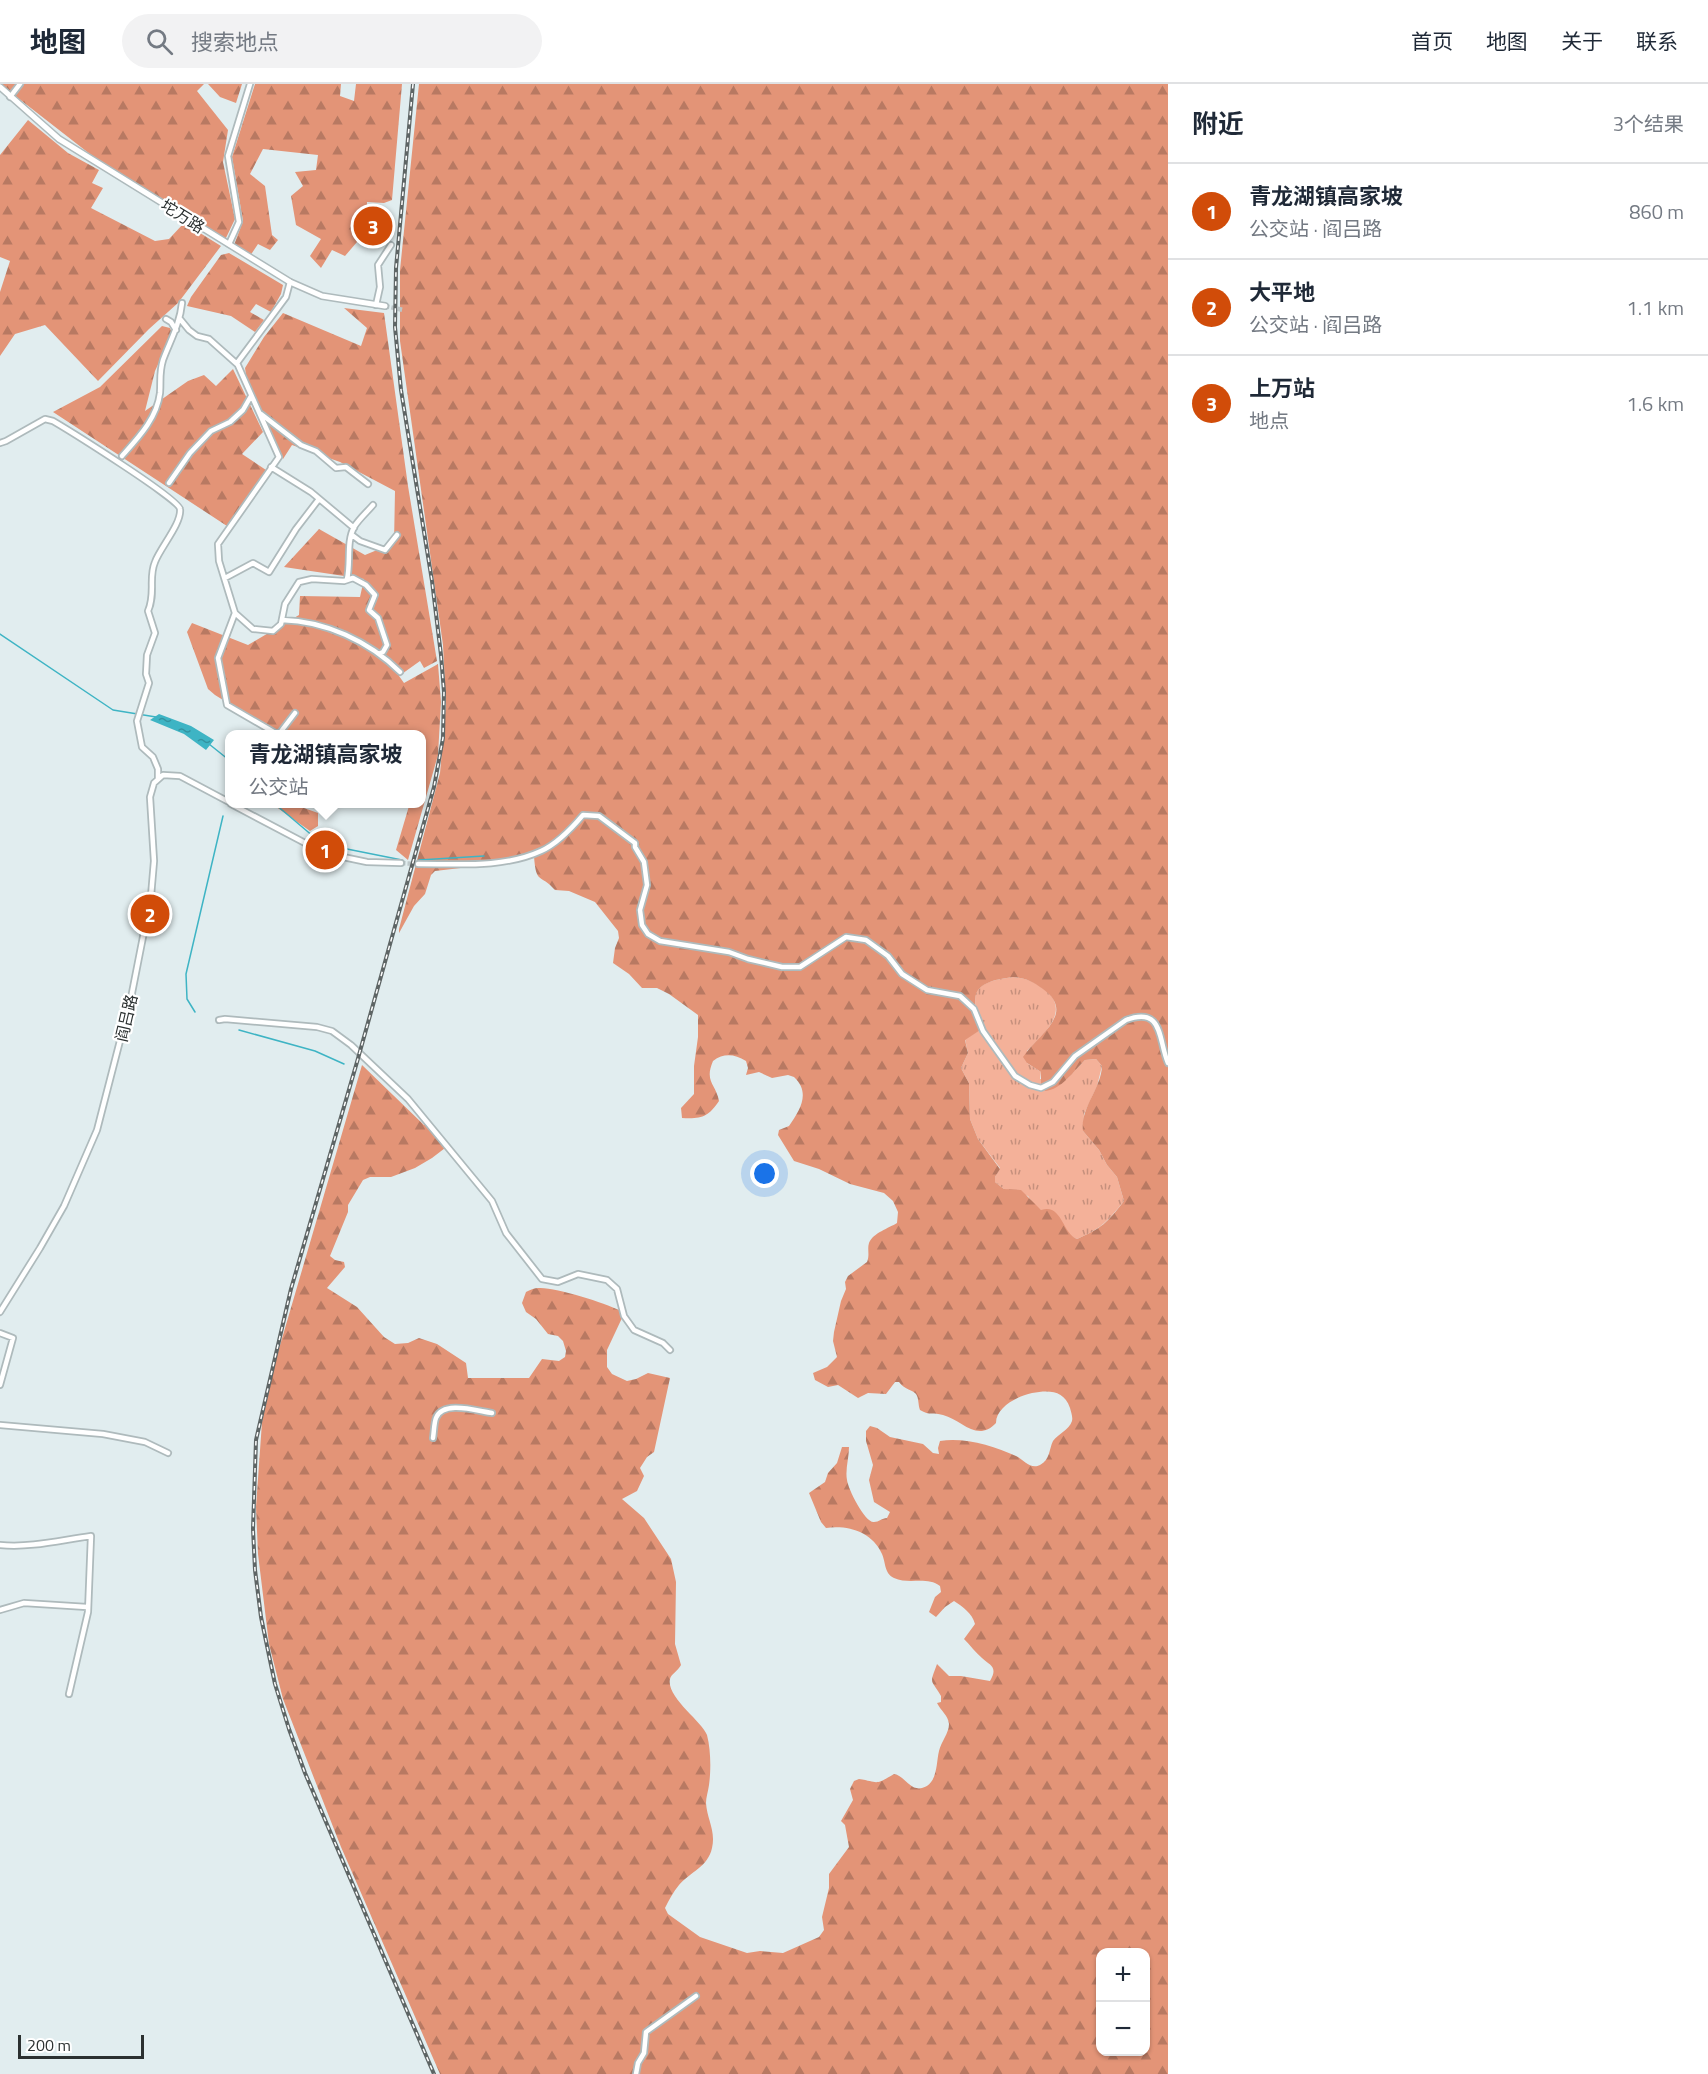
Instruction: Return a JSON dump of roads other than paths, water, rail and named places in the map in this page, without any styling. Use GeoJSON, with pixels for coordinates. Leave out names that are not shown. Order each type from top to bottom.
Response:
{"type":"FeatureCollection","features":[{"type":"Feature","properties":{"kind":"main road","name":"坨万路"},"geometry":{"type":"LineString","coordinates":[[0,87],[59,139],[291,282],[322,296],[385,306]]}},
{"type":"Feature","properties":{"kind":"street"},"geometry":{"type":"LineString","coordinates":[[10,97],[20,84]]}},
{"type":"Feature","properties":{"kind":"street"},"geometry":{"type":"LineString","coordinates":[[229,244],[239,222],[228,156],[250,84]]}},
{"type":"Feature","properties":{"kind":"street"},"geometry":{"type":"LineString","coordinates":[[376,305],[380,287],[378,265],[391,245]]}},
{"type":"Feature","properties":{"kind":"street"},"geometry":{"type":"LineString","coordinates":[[237,364],[286,297],[291,282]]}},
{"type":"Feature","properties":{"kind":"street"},"geometry":{"type":"LineString","coordinates":[[122,456],[141,435],[156,410],[160,391],[159,374],[180,320],[182,303]]}},
{"type":"Feature","properties":{"kind":"street"},"geometry":{"type":"LineString","coordinates":[[166,319],[176,330]]}},
{"type":"Feature","properties":{"kind":"street"},"geometry":{"type":"LineString","coordinates":[[180,320],[197,336],[209,339],[237,364],[279,457],[218,544],[219,561],[235,614],[253,628],[273,631],[277,629],[282,620],[285,604],[299,582],[312,579],[344,581],[353,578],[366,585],[375,595],[369,610],[378,618],[387,645],[379,654]]}},
{"type":"Feature","properties":{"kind":"street"},"geometry":{"type":"LineString","coordinates":[[169,483],[190,453],[211,431],[230,423],[243,410],[251,396]]}},
{"type":"Feature","properties":{"kind":"street"},"geometry":{"type":"LineString","coordinates":[[259,412],[302,445],[316,450],[336,468],[346,467],[368,484]]}},
{"type":"Feature","properties":{"kind":"street"},"geometry":{"type":"LineString","coordinates":[[0,442],[6,441],[45,419],[53,421],[179,503],[181,511],[177,522],[152,571],[153,600],[148,611],[155,633],[147,655],[146,674],[149,683],[137,721],[142,747],[153,757],[158,769],[158,779],[168,774],[180,776],[225,800]]}},
{"type":"Feature","properties":{"kind":"street"},"geometry":{"type":"LineString","coordinates":[[271,467],[319,499],[354,528]]}},
{"type":"Feature","properties":{"kind":"street"},"geometry":{"type":"LineString","coordinates":[[225,578],[253,563],[269,572],[296,529],[319,499]]}},
{"type":"Feature","properties":{"kind":"street"},"geometry":{"type":"LineString","coordinates":[[347,579],[354,528],[373,505]]}},
{"type":"Feature","properties":{"kind":"street"},"geometry":{"type":"LineString","coordinates":[[352,535],[360,541],[385,550],[397,535]]}},
{"type":"Feature","properties":{"kind":"street"},"geometry":{"type":"LineString","coordinates":[[235,614],[218,658],[227,705],[270,730]]}},
{"type":"Feature","properties":{"kind":"street"},"geometry":{"type":"LineString","coordinates":[[282,620],[302,620],[314,623],[357,639],[400,672]]}},
{"type":"Feature","properties":{"kind":"street"},"geometry":{"type":"LineString","coordinates":[[282,730],[295,713]]}},
{"type":"Feature","properties":{"kind":"street","name":"阎吕路"},"geometry":{"type":"LineString","coordinates":[[0,1312],[64,1206],[98,1130],[131,998],[151,896],[154,861],[150,796],[158,779]]}},
{"type":"Feature","properties":{"kind":"street"},"geometry":{"type":"LineString","coordinates":[[239,808],[324,854],[367,862],[401,864]]}},
{"type":"Feature","properties":{"kind":"street"},"geometry":{"type":"LineString","coordinates":[[418,864],[506,862],[543,850],[570,830],[584,815],[599,816],[635,843],[644,862],[647,885],[640,910],[642,926],[648,934],[660,941],[729,952],[782,967],[800,967],[846,937],[866,940],[888,956],[902,974],[927,990],[960,996],[974,1009],[983,1031],[1015,1076],[1030,1085],[1041,1088],[1053,1082],[1075,1056],[1125,1020],[1133,1017],[1148,1018],[1155,1023],[1160,1031],[1168,1063]]}},
{"type":"Feature","properties":{"kind":"street"},"geometry":{"type":"LineString","coordinates":[[219,1020],[225,1018],[318,1027],[332,1031],[384,1075],[446,1143],[492,1201],[506,1233],[542,1279],[558,1282],[578,1274],[607,1280],[617,1289],[624,1316],[634,1330],[663,1343],[670,1350]]}},
{"type":"Feature","properties":{"kind":"street"},"geometry":{"type":"LineString","coordinates":[[0,1333],[14,1338],[0,1385]]}},
{"type":"Feature","properties":{"kind":"street"},"geometry":{"type":"LineString","coordinates":[[433,1438],[436,1417],[444,1409],[458,1408],[492,1413]]}},
{"type":"Feature","properties":{"kind":"street"},"geometry":{"type":"LineString","coordinates":[[0,1425],[103,1434],[145,1442],[168,1453]]}},
{"type":"Feature","properties":{"kind":"street"},"geometry":{"type":"LineString","coordinates":[[0,1545],[33,1546],[60,1539],[91,1536],[88,1612],[69,1694]]}},
{"type":"Feature","properties":{"kind":"street"},"geometry":{"type":"LineString","coordinates":[[0,1610],[24,1603],[87,1607]]}},
{"type":"Feature","properties":{"kind":"street"},"geometry":{"type":"LineString","coordinates":[[636,2074],[638,2062],[644,2053],[646,2032],[696,1996]]}},
{"type":"Feature","properties":{"kind":"water"},"geometry":{"type":"Polygon","coordinates":[[[159,714],[191,726],[214,740],[206,750],[184,734],[150,720],[159,714]]]}},
{"type":"Feature","properties":{"kind":"waterway"},"geometry":{"type":"LineString","coordinates":[[0,634],[113,710],[156,717]]}},
{"type":"Feature","properties":{"kind":"waterway"},"geometry":{"type":"LineString","coordinates":[[209,744],[225,757]]}},
{"type":"Feature","properties":{"kind":"waterway"},"geometry":{"type":"LineString","coordinates":[[280,808],[314,837],[337,847],[402,860]]}},
{"type":"Feature","properties":{"kind":"waterway"},"geometry":{"type":"LineString","coordinates":[[195,1012],[187,999],[186,974],[223,816]]}},
{"type":"Feature","properties":{"kind":"waterway"},"geometry":{"type":"LineString","coordinates":[[419,860],[484,856]]}},
{"type":"Feature","properties":{"kind":"waterway"},"geometry":{"type":"LineString","coordinates":[[239,1030],[315,1051],[344,1064]]}},
{"type":"Feature","properties":{"kind":"tunnel"},"geometry":{"type":"LineString","coordinates":[[385,306],[403,310]]}},
{"type":"Feature","properties":{"kind":"tunnel"},"geometry":{"type":"LineString","coordinates":[[401,863],[418,864]]}},
{"type":"Feature","properties":{"kind":"railway"},"geometry":{"type":"LineString","coordinates":[[413,84],[396,268],[395,327],[401,390],[432,581],[441,655],[444,692],[443,738],[434,787],[291,1289],[256,1440],[253,1529],[261,1617],[275,1684],[289,1729],[305,1773],[434,2074]]}},
{"type":"Feature","properties":{"kind":"place","name":"上万站"},"geometry":{"type":"Point","coordinates":[373,226]}},
{"type":"Feature","properties":{"kind":"place","name":"青龙湖镇高家坡"},"geometry":{"type":"Point","coordinates":[325,850]}},
{"type":"Feature","properties":{"kind":"place","name":"大平地"},"geometry":{"type":"Point","coordinates":[150,914]}}]}
